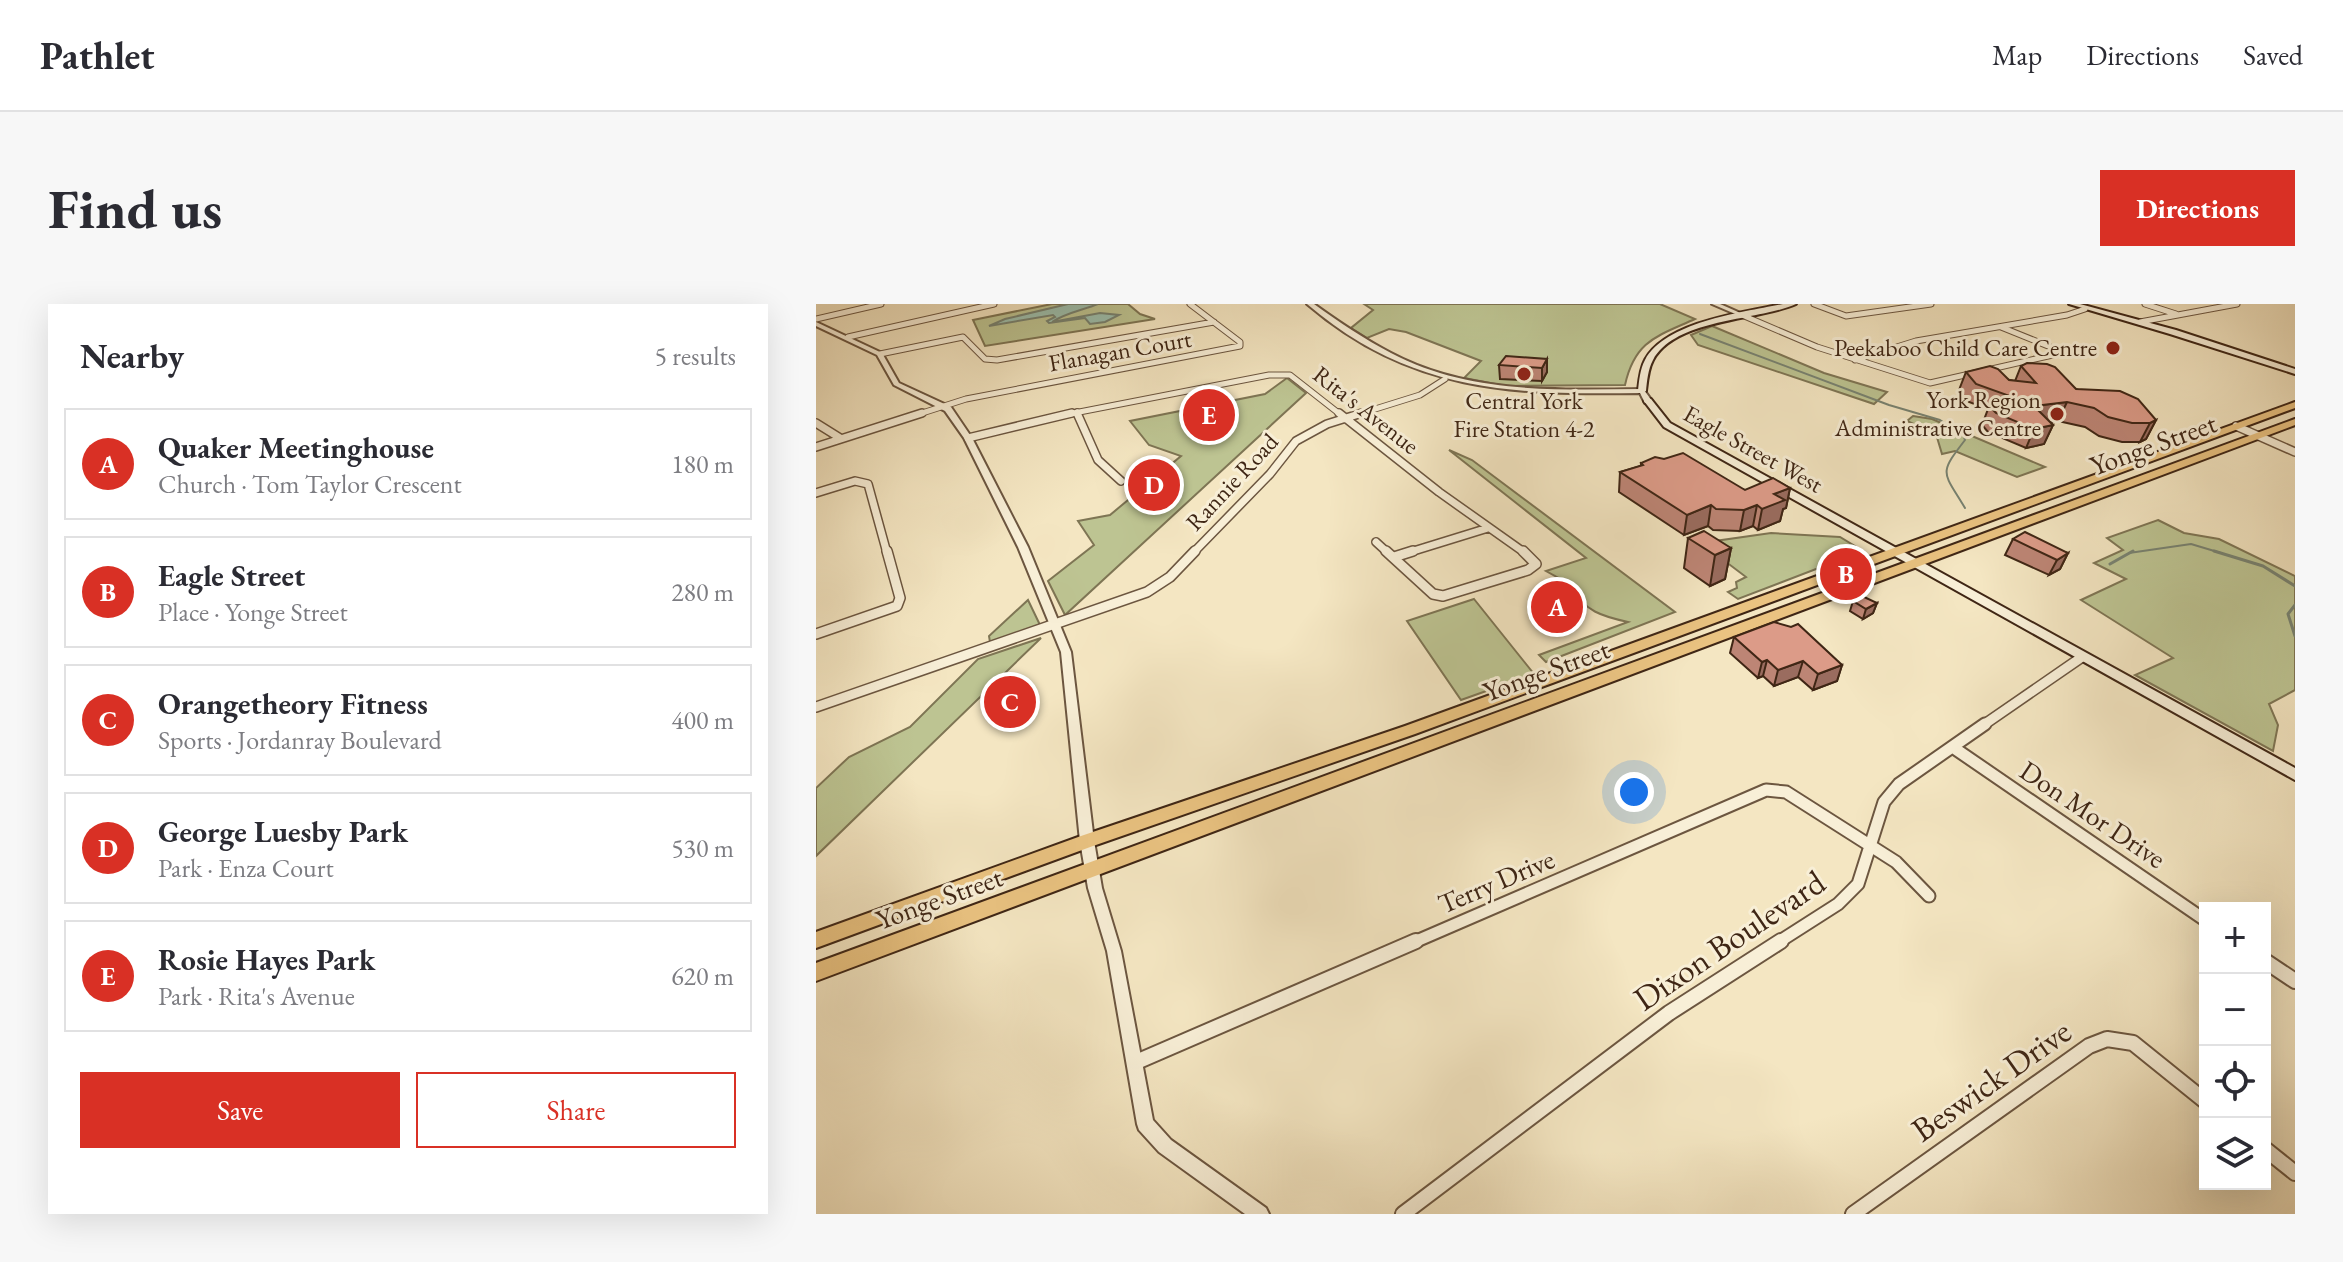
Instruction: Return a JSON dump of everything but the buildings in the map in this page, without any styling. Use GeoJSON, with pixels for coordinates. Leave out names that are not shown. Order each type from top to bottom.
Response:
{"type":"FeatureCollection","features":[{"type":"Feature","properties":{"kind":"main road"},"geometry":{"type":"LineString","coordinates":[[1642,391],[1651,356],[1668,341],[1695,328],[1793,304]]}},
{"type":"Feature","properties":{"kind":"main road"},"geometry":{"type":"LineString","coordinates":[[2072,304],[2140,322],[2295,372]]}},
{"type":"Feature","properties":{"kind":"main road","name":"Eagle Street West"},"geometry":{"type":"LineString","coordinates":[[1648,401],[1667,425],[2295,775]]}},
{"type":"Feature","properties":{"kind":"main road","name":"Yonge Street"},"geometry":{"type":"LineString","coordinates":[[816,940],[1087,841],[1410,730],[2295,405]]}},
{"type":"Feature","properties":{"kind":"main road","name":"Yonge Street"},"geometry":{"type":"LineString","coordinates":[[816,972],[1092,872],[1501,715],[2295,422]]}},
{"type":"Feature","properties":{"kind":"street"},"geometry":{"type":"LineString","coordinates":[[816,322],[881,304]]}},
{"type":"Feature","properties":{"kind":"street"},"geometry":{"type":"LineString","coordinates":[[848,337],[994,304]]}},
{"type":"Feature","properties":{"kind":"street","name":"Flanagan Court"},"geometry":{"type":"LineString","coordinates":[[941,405],[1240,346],[1240,342],[1190,304]]}},
{"type":"Feature","properties":{"kind":"street"},"geometry":{"type":"LineString","coordinates":[[1310,304],[1361,343],[1445,379],[1502,390],[1642,391]]}},
{"type":"Feature","properties":{"kind":"street"},"geometry":{"type":"LineString","coordinates":[[1715,304],[1855,360],[1930,383],[2057,354],[2058,351],[2053,348],[2001,327]]}},
{"type":"Feature","properties":{"kind":"street"},"geometry":{"type":"LineString","coordinates":[[1814,304],[1846,316],[1931,304]]}},
{"type":"Feature","properties":{"kind":"street"},"geometry":{"type":"LineString","coordinates":[[2145,304],[2178,315]]}},
{"type":"Feature","properties":{"kind":"street"},"geometry":{"type":"LineString","coordinates":[[2140,322],[2237,304]]}},
{"type":"Feature","properties":{"kind":"street"},"geometry":{"type":"LineString","coordinates":[[1855,360],[1916,341],[2067,315],[2085,309]]}},
{"type":"Feature","properties":{"kind":"street"},"geometry":{"type":"LineString","coordinates":[[816,322],[880,354],[896,384],[941,405],[956,418],[1023,547],[1056,625],[1071,683],[1092,872],[1114,951],[1145,1124],[1165,1146],[1260,1214]]}},
{"type":"Feature","properties":{"kind":"street"},"geometry":{"type":"LineString","coordinates":[[880,354],[963,337],[985,359],[997,360],[1214,322]]}},
{"type":"Feature","properties":{"kind":"street","name":"Rita's Avenue"},"geometry":{"type":"LineString","coordinates":[[968,438],[1077,412],[1282,374],[1296,378],[1488,528],[1530,556],[1535,567],[1443,596],[1433,594],[1394,557]]}},
{"type":"Feature","properties":{"kind":"street","name":"Rannie Road"},"geometry":{"type":"LineString","coordinates":[[816,707],[1134,598],[1160,585],[1270,474],[1296,441],[1347,417],[1420,395],[1445,379]]}},
{"type":"Feature","properties":{"kind":"street","name":"Eagle Street West"},"geometry":{"type":"LineString","coordinates":[[1642,391],[1648,401]]}},
{"type":"Feature","properties":{"kind":"street"},"geometry":{"type":"LineString","coordinates":[[816,447],[941,405]]}},
{"type":"Feature","properties":{"kind":"street"},"geometry":{"type":"LineString","coordinates":[[1077,412],[1091,450],[1107,472],[1121,481]]}},
{"type":"Feature","properties":{"kind":"street"},"geometry":{"type":"LineString","coordinates":[[816,423],[840,438]]}},
{"type":"Feature","properties":{"kind":"street"},"geometry":{"type":"LineString","coordinates":[[2236,426],[2295,452]]}},
{"type":"Feature","properties":{"kind":"street"},"geometry":{"type":"LineString","coordinates":[[816,493],[855,481],[868,484],[900,598],[897,606],[875,616],[816,634]]}},
{"type":"Feature","properties":{"kind":"street"},"geometry":{"type":"LineString","coordinates":[[1376,542],[1394,557],[1488,528]]}},
{"type":"Feature","properties":{"kind":"street","name":"Dixon Boulevard"},"geometry":{"type":"LineString","coordinates":[[1403,1214],[1669,1013],[1838,904],[1858,884],[1884,802],[1899,784],[2082,657]]}},
{"type":"Feature","properties":{"kind":"street","name":"Don Mor Drive"},"geometry":{"type":"LineString","coordinates":[[1954,748],[2199,916]]}},
{"type":"Feature","properties":{"kind":"street","name":"Terry Drive"},"geometry":{"type":"LineString","coordinates":[[1134,1063],[1766,790],[1786,792],[1870,845],[1911,875],[1929,896]]}},
{"type":"Feature","properties":{"kind":"street"},"geometry":{"type":"LineString","coordinates":[[2271,965],[2295,981]]}},
{"type":"Feature","properties":{"kind":"street","name":"Beswick Drive"},"geometry":{"type":"LineString","coordinates":[[1853,1214],[2089,1046],[2107,1039],[2133,1043],[2199,1096]]}},
{"type":"Feature","properties":{"kind":"street"},"geometry":{"type":"LineString","coordinates":[[2271,1154],[2295,1173]]}},
{"type":"Feature","properties":{"kind":"shaded area"},"geometry":{"type":"Polygon","coordinates":[[[1052,304],[1128,304],[1140,314],[1155,319],[985,346],[973,320],[1052,304]]]}},
{"type":"Feature","properties":{"kind":"shaded area"},"geometry":{"type":"Polygon","coordinates":[[[1068,304],[1098,304],[1052,322],[1100,313],[1119,315],[1105,322],[1090,324],[1085,318],[1049,323],[1047,321],[1055,317],[1053,315],[989,326],[1005,319],[1068,304]]]}},
{"type":"Feature","properties":{"kind":"shaded area"},"geometry":{"type":"Polygon","coordinates":[[[1364,304],[1660,304],[1695,319],[1659,335],[1642,349],[1629,370],[1625,385],[1506,386],[1464,378],[1481,361],[1406,332],[1389,329],[1367,338],[1351,328],[1373,310],[1364,304]]]}},
{"type":"Feature","properties":{"kind":"shaded area"},"geometry":{"type":"Polygon","coordinates":[[[1712,326],[1824,373],[1887,392],[1874,404],[1698,345],[1691,335],[1712,326]]]}},
{"type":"Feature","properties":{"kind":"shaded area"},"geometry":{"type":"Polygon","coordinates":[[[1287,378],[1306,393],[1065,615],[1048,581],[1094,545],[1078,521],[1110,515],[1181,456],[1149,445],[1130,421],[1265,394],[1287,378]]]}},
{"type":"Feature","properties":{"kind":"shaded area"},"geometry":{"type":"Polygon","coordinates":[[[1913,416],[1932,419],[2045,467],[2017,477],[1955,451],[1942,454],[1936,434],[1907,421],[1913,416]]]}},
{"type":"Feature","properties":{"kind":"shaded area"},"geometry":{"type":"Polygon","coordinates":[[[1449,450],[1472,460],[1675,612],[1546,662],[1539,655],[1628,622],[1595,612],[1582,601],[1573,586],[1546,571],[1586,558],[1449,450]]]}},
{"type":"Feature","properties":{"kind":"shaded area"},"geometry":{"type":"Polygon","coordinates":[[[2158,520],[2184,533],[2219,539],[2295,576],[2295,690],[2269,704],[2278,725],[2273,751],[2135,675],[2173,658],[2081,600],[2126,579],[2094,563],[2123,550],[2107,538],[2158,520]]]}},
{"type":"Feature","properties":{"kind":"shaded area"},"geometry":{"type":"Polygon","coordinates":[[[1771,533],[1840,537],[1863,551],[1738,599],[1728,592],[1737,588],[1736,582],[1746,577],[1701,543],[1771,533]]]}},
{"type":"Feature","properties":{"kind":"shaded area"},"geometry":{"type":"Polygon","coordinates":[[[1474,599],[1534,674],[1461,700],[1407,621],[1474,599]]]}},
{"type":"Feature","properties":{"kind":"shaded area"},"geometry":{"type":"Polygon","coordinates":[[[1028,600],[1040,625],[990,642],[989,636],[1028,600]]]}},
{"type":"Feature","properties":{"kind":"shaded area"},"geometry":{"type":"Polygon","coordinates":[[[1041,638],[816,856],[816,788],[849,757],[910,727],[978,659],[1041,638]]]}},
{"type":"Feature","properties":{"kind":"waterway"},"geometry":{"type":"LineString","coordinates":[[1700,334],[1889,405],[1940,420],[1963,435],[1965,440],[1947,467],[1947,473],[1965,508]]}},
{"type":"Feature","properties":{"kind":"waterway"},"geometry":{"type":"LineString","coordinates":[[2130,553],[2191,544],[2221,553]]}},
{"type":"Feature","properties":{"kind":"waterway"},"geometry":{"type":"LineString","coordinates":[[2214,551],[2263,566],[2295,586]]}},
{"type":"Feature","properties":{"kind":"waterway"},"geometry":{"type":"LineString","coordinates":[[2110,564],[2130,553]]}},
{"type":"Feature","properties":{"kind":"waterway"},"geometry":{"type":"LineString","coordinates":[[2295,605],[2288,614],[2295,636]]}},
{"type":"Feature","properties":{"kind":"place","name":"Peekaboo Child Care Centre"},"geometry":{"type":"Point","coordinates":[2113,348]}},
{"type":"Feature","properties":{"kind":"place","name":"Central York Fire Station 4-2"},"geometry":{"type":"Point","coordinates":[1524,374]}},
{"type":"Feature","properties":{"kind":"place","name":"York Region Administrative Centre"},"geometry":{"type":"Point","coordinates":[2057,414]}},
{"type":"Feature","properties":{"kind":"place","name":"Rosie Hayes Park"},"geometry":{"type":"Point","coordinates":[1209,415]}},
{"type":"Feature","properties":{"kind":"place","name":"George Luesby Park"},"geometry":{"type":"Point","coordinates":[1154,485]}},
{"type":"Feature","properties":{"kind":"place","name":"Eagle Street"},"geometry":{"type":"Point","coordinates":[1846,574]}},
{"type":"Feature","properties":{"kind":"place","name":"Quaker Meetinghouse"},"geometry":{"type":"Point","coordinates":[1557,607]}},
{"type":"Feature","properties":{"kind":"place","name":"Orangetheory Fitness"},"geometry":{"type":"Point","coordinates":[1010,702]}}]}
